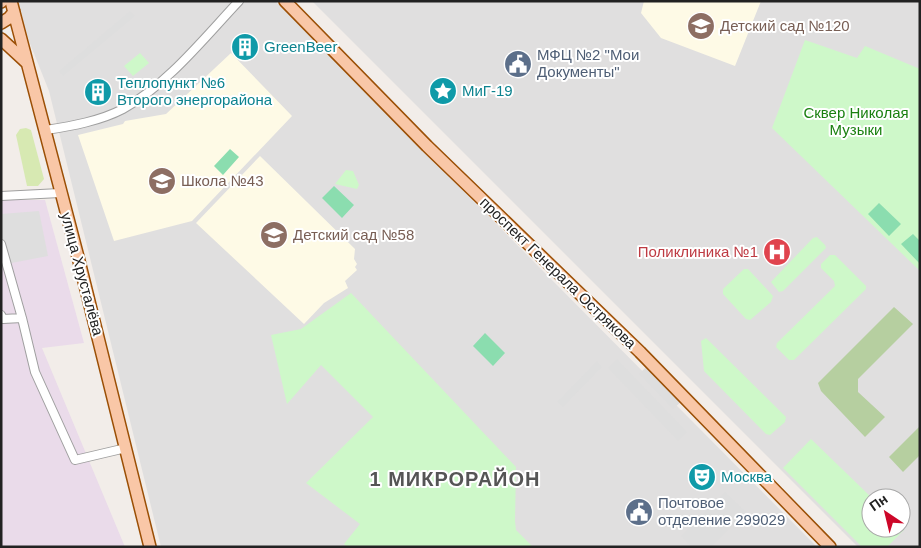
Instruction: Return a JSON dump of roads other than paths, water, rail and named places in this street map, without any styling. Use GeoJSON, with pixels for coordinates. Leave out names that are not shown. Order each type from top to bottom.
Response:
{"type":"FeatureCollection","features":[{"type":"Feature","properties":{"kind":"main road","name":"проспект Генерала Острякова"},"geometry":{"type":"LineString","coordinates":[[285,1],[427,146],[640,352],[830,547]]}},
{"type":"Feature","properties":{"kind":"main road","name":"улица Хрусталёва"},"geometry":{"type":"LineString","coordinates":[[12,7],[46,130],[60,193],[150,547]]}},
{"type":"Feature","properties":{"kind":"main road"},"geometry":{"type":"LineString","coordinates":[[1,23],[9,18],[12,7]]}},
{"type":"Feature","properties":{"kind":"main road"},"geometry":{"type":"LineString","coordinates":[[1,39],[26,62]]}},
{"type":"Feature","properties":{"kind":"street"},"geometry":{"type":"LineString","coordinates":[[46,130],[100,118],[124,108],[168,75],[239,1]]}},
{"type":"Feature","properties":{"kind":"street"},"geometry":{"type":"LineString","coordinates":[[1,196],[60,193]]}},
{"type":"Feature","properties":{"kind":"street"},"geometry":{"type":"LineString","coordinates":[[1,244],[35,372],[75,460],[126,448]]}},
{"type":"Feature","properties":{"kind":"street"},"geometry":{"type":"LineString","coordinates":[[1,315],[3,319],[22,318]]}},
{"type":"Feature","properties":{"kind":"place","name":"Детский сад №120"},"geometry":{"type":"Point","coordinates":[701,26]}},
{"type":"Feature","properties":{"kind":"place","name":"GreenBeer"},"geometry":{"type":"Point","coordinates":[245,47]}},
{"type":"Feature","properties":{"kind":"place","name":"МФЦ №2 \"Мои Документы\""},"geometry":{"type":"Point","coordinates":[518,64]}},
{"type":"Feature","properties":{"kind":"place","name":"МиГ-19"},"geometry":{"type":"Point","coordinates":[443,91]}},
{"type":"Feature","properties":{"kind":"place","name":"Теплопункт №6 Второго энергорайона"},"geometry":{"type":"Point","coordinates":[98,92]}},
{"type":"Feature","properties":{"kind":"place","name":"Школа №43"},"geometry":{"type":"Point","coordinates":[162,181]}},
{"type":"Feature","properties":{"kind":"place","name":"Детский сад №58"},"geometry":{"type":"Point","coordinates":[274,235]}},
{"type":"Feature","properties":{"kind":"place","name":"Поликлиника №1"},"geometry":{"type":"Point","coordinates":[777,252]}},
{"type":"Feature","properties":{"kind":"place","name":"Москва"},"geometry":{"type":"Point","coordinates":[702,477]}},
{"type":"Feature","properties":{"kind":"place","name":"Почтовое отделение 299029"},"geometry":{"type":"Point","coordinates":[639,512]}},
{"type":"Feature","properties":{"kind":"district","name":"1 МИКРОРАЙОН"},"geometry":{"type":"Point","coordinates":[455,479]}},
{"type":"Feature","properties":{"kind":"park label","name":"Сквер Николая Музыки"},"geometry":{"type":"Point","coordinates":[856,122]}}]}
